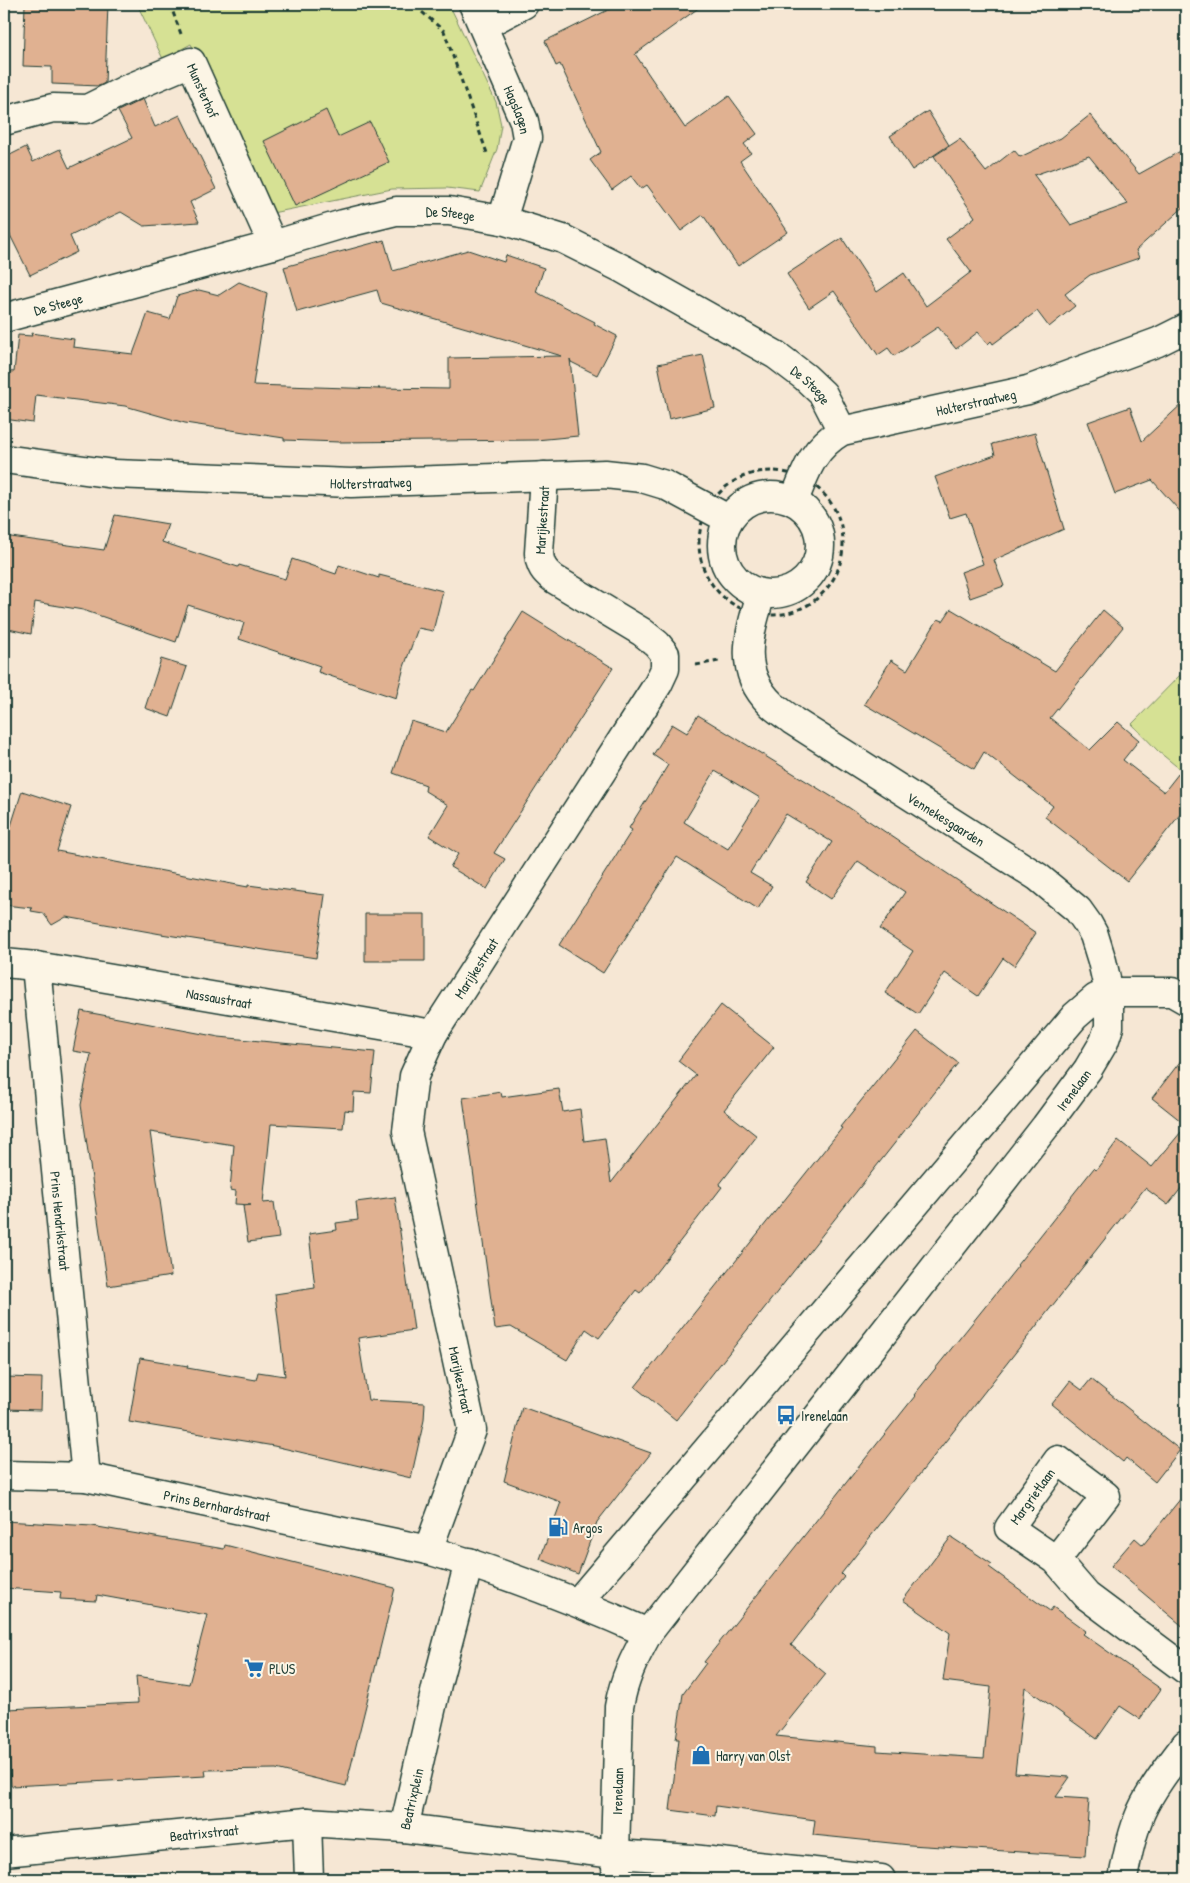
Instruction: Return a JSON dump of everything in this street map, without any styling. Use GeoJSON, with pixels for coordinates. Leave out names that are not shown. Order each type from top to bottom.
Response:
{"type":"FeatureCollection","features":[{"type":"Feature","properties":{"kind":"street"},"geometry":{"type":"LineString","coordinates":[[478,15],[524,4]]}},
{"type":"Feature","properties":{"kind":"street","name":"Hagslagen"},"geometry":{"type":"LineString","coordinates":[[478,15],[524,121],[527,138],[502,220]]}},
{"type":"Feature","properties":{"kind":"street","name":"Munsterhof"},"geometry":{"type":"LineString","coordinates":[[4,121],[53,108],[86,109],[191,62],[273,245]]}},
{"type":"Feature","properties":{"kind":"street","name":"De Steege"},"geometry":{"type":"LineString","coordinates":[[4,318],[273,245],[343,224],[396,212],[449,211],[502,220],[563,239],[624,269],[776,355],[805,377],[822,394],[842,431]]}},
{"type":"Feature","properties":{"kind":"street","name":"Holterstraatweg"},"geometry":{"type":"LineString","coordinates":[[798,489],[817,451],[828,439],[842,431],[1028,390],[1158,342],[1186,328]]}},
{"type":"Feature","properties":{"kind":"street","name":"Holterstraatweg"},"geometry":{"type":"LineString","coordinates":[[4,459],[114,474],[351,483],[604,474],[642,478],[665,485],[718,513]]}},
{"type":"Feature","properties":{"kind":"street","name":"Marijkestraat"},"geometry":{"type":"LineString","coordinates":[[428,1550],[472,1430],[407,1131],[414,1076],[433,1034],[658,684],[665,669],[666,654],[657,644],[642,632],[554,579],[544,571],[540,563],[539,553],[544,476]]}},
{"type":"Feature","properties":{"kind":"street"},"geometry":{"type":"LineString","coordinates":[[798,489],[805,509],[814,520],[819,534],[821,548],[818,562],[811,574],[801,584],[789,592],[775,594],[758,604],[748,589],[728,571],[723,558],[721,545],[723,531],[718,513],[736,509],[757,497],[798,489]]}},
{"type":"Feature","properties":{"kind":"street","name":"Vennekesgaarden"},"geometry":{"type":"LineString","coordinates":[[758,604],[748,641],[749,665],[755,683],[771,704],[793,721],[1038,877],[1078,910],[1094,935],[1109,992]]}},
{"type":"Feature","properties":{"kind":"street","name":"Nassaustraat"},"geometry":{"type":"LineString","coordinates":[[4,963],[36,966],[433,1034]]}},
{"type":"Feature","properties":{"kind":"street","name":"Prins Hendrikstraat"},"geometry":{"type":"LineString","coordinates":[[36,966],[86,1477]]}},
{"type":"Feature","properties":{"kind":"street"},"geometry":{"type":"LineString","coordinates":[[578,1602],[1063,1030],[1096,998],[1109,992],[1172,992],[1186,1000]]}},
{"type":"Feature","properties":{"kind":"street","name":"Irenelaan"},"geometry":{"type":"LineString","coordinates":[[616,1866],[619,1707],[623,1685],[631,1664],[648,1633],[1088,1069],[1104,1042],[1109,1027],[1109,992]]}},
{"type":"Feature","properties":{"kind":"street","name":"Prins Bernhardstraat"},"geometry":{"type":"LineString","coordinates":[[4,1475],[86,1477],[428,1550]]}},
{"type":"Feature","properties":{"kind":"street"},"geometry":{"type":"LineString","coordinates":[[428,1550],[468,1562],[578,1602],[648,1633]]}},
{"type":"Feature","properties":{"kind":"street"},"geometry":{"type":"LineString","coordinates":[[1056,1560],[1087,1596],[1186,1670]]}},
{"type":"Feature","properties":{"kind":"street","name":"Beatrixplein"},"geometry":{"type":"LineString","coordinates":[[468,1562],[437,1684],[404,1828],[616,1866],[881,1879]]}},
{"type":"Feature","properties":{"kind":"street"},"geometry":{"type":"LineString","coordinates":[[1124,1879],[1127,1854],[1141,1811],[1164,1773],[1186,1744]]}},
{"type":"Feature","properties":{"kind":"street"},"geometry":{"type":"LineString","coordinates":[[307,1822],[309,1879]]}},
{"type":"Feature","properties":{"kind":"street","name":"Beatrixstraat"},"geometry":{"type":"LineString","coordinates":[[4,1852],[307,1822],[404,1828]]}},
{"type":"Feature","properties":{"kind":"path"},"geometry":{"type":"LineString","coordinates":[[418,4],[422,12],[444,31],[486,154],[515,175]]}},
{"type":"Feature","properties":{"kind":"path"},"geometry":{"type":"LineString","coordinates":[[760,471],[782,471],[798,489],[827,496],[841,523],[844,552],[834,581],[813,604],[785,615],[758,604],[730,604],[711,584],[700,560],[699,533],[718,513],[721,490],[739,478],[760,471]]}},
{"type":"Feature","properties":{"kind":"path"},"geometry":{"type":"LineString","coordinates":[[665,669],[749,656]]}},
{"type":"Feature","properties":{"kind":"green space"},"geometry":{"type":"Polygon","coordinates":[[[137,4],[449,4],[496,102],[501,125],[497,149],[480,192],[447,188],[392,189],[272,213],[191,44],[163,59],[137,4]]]}},
{"type":"Feature","properties":{"kind":"green space"},"geometry":{"type":"Polygon","coordinates":[[[1186,669],[1186,774],[1159,752],[1132,724],[1186,669]]]}},
{"type":"Feature","properties":{"kind":"building"},"geometry":{"type":"Polygon","coordinates":[[[25,4],[108,4],[105,83],[99,86],[52,84],[52,67],[23,66],[25,4]]]}},
{"type":"Feature","properties":{"kind":"building"},"geometry":{"type":"Polygon","coordinates":[[[620,4],[704,4],[635,54],[685,128],[729,96],[757,134],[744,144],[751,153],[740,161],[788,232],[738,266],[703,215],[681,231],[647,185],[641,189],[631,176],[612,190],[590,160],[601,152],[560,64],[556,66],[545,41],[620,4]]]}},
{"type":"Feature","properties":{"kind":"building"},"geometry":{"type":"Polygon","coordinates":[[[143,99],[155,127],[180,115],[216,189],[190,202],[199,222],[144,226],[121,212],[70,236],[77,252],[30,275],[4,223],[4,158],[26,147],[33,162],[60,149],[69,168],[132,138],[118,111],[143,99]]]}},
{"type":"Feature","properties":{"kind":"building"},"geometry":{"type":"Polygon","coordinates":[[[326,110],[338,137],[370,122],[389,162],[295,206],[264,141],[326,110]]]}},
{"type":"Feature","properties":{"kind":"building"},"geometry":{"type":"Polygon","coordinates":[[[928,111],[949,145],[912,170],[890,136],[928,111]]]}},
{"type":"Feature","properties":{"kind":"building"},"geometry":{"type":"Polygon","coordinates":[[[1090,115],[1139,174],[1186,148],[1186,205],[1136,250],[1139,258],[1090,275],[1065,294],[1075,306],[1049,327],[1037,311],[993,344],[991,341],[988,344],[978,332],[956,349],[938,327],[894,356],[888,348],[878,355],[834,291],[809,308],[787,274],[842,238],[877,292],[904,273],[926,306],[971,272],[946,239],[975,217],[934,156],[960,139],[986,172],[1014,150],[1020,157],[1061,138],[1090,115]],[[1089,156],[1034,175],[1071,225],[1128,204],[1089,156]]]}},
{"type":"Feature","properties":{"kind":"building"},"geometry":{"type":"Polygon","coordinates":[[[384,240],[393,271],[468,250],[504,262],[506,255],[544,268],[536,292],[595,322],[594,324],[617,336],[597,375],[571,362],[570,359],[578,436],[536,440],[339,442],[284,440],[284,438],[185,423],[125,406],[36,395],[33,423],[4,419],[4,371],[14,372],[18,335],[32,336],[31,333],[74,339],[73,347],[133,354],[148,313],[170,319],[177,296],[199,290],[219,295],[239,282],[267,293],[253,385],[449,389],[449,358],[562,356],[381,303],[377,290],[297,312],[284,267],[384,240]]]}},
{"type":"Feature","properties":{"kind":"building"},"geometry":{"type":"Polygon","coordinates":[[[703,355],[715,408],[669,419],[658,364],[703,355]]]}},
{"type":"Feature","properties":{"kind":"building"},"geometry":{"type":"Polygon","coordinates":[[[1186,400],[1186,518],[1152,480],[1115,494],[1088,422],[1130,407],[1142,441],[1186,400]]]}},
{"type":"Feature","properties":{"kind":"building"},"geometry":{"type":"Polygon","coordinates":[[[1035,433],[1064,529],[994,560],[1004,586],[970,598],[961,572],[983,564],[966,513],[950,518],[935,477],[995,455],[992,444],[1035,433]]]}},
{"type":"Feature","properties":{"kind":"building"},"geometry":{"type":"Polygon","coordinates":[[[115,515],[168,524],[162,542],[238,567],[239,565],[285,579],[292,559],[336,574],[339,565],[379,578],[379,575],[443,591],[433,631],[418,628],[404,667],[396,698],[318,672],[320,666],[239,639],[244,623],[188,605],[176,642],[83,610],[35,602],[31,634],[4,628],[4,536],[104,550],[115,515]]]}},
{"type":"Feature","properties":{"kind":"building"},"geometry":{"type":"Polygon","coordinates":[[[951,609],[1055,671],[1103,610],[1123,627],[1050,718],[1090,750],[1118,722],[1139,740],[1123,760],[1164,792],[1186,764],[1186,807],[1127,881],[1045,817],[1053,806],[984,752],[974,769],[864,704],[891,660],[907,670],[938,619],[943,621],[951,609]]]}},
{"type":"Feature","properties":{"kind":"building"},"geometry":{"type":"Polygon","coordinates":[[[523,612],[613,668],[494,853],[505,859],[487,889],[450,867],[458,854],[429,836],[448,805],[425,791],[426,785],[393,773],[411,721],[446,732],[523,612]]]}},
{"type":"Feature","properties":{"kind":"building"},"geometry":{"type":"Polygon","coordinates":[[[161,659],[187,667],[170,717],[145,708],[161,659]]]}},
{"type":"Feature","properties":{"kind":"building"},"geometry":{"type":"Polygon","coordinates":[[[698,715],[842,803],[1036,933],[1014,966],[1003,958],[978,996],[945,973],[918,1014],[885,993],[913,951],[880,929],[905,892],[858,861],[831,899],[806,882],[832,842],[786,814],[750,873],[772,886],[758,909],[677,857],[603,973],[559,945],[632,830],[629,828],[668,765],[653,755],[672,724],[687,733],[698,715]],[[715,771],[684,822],[728,849],[760,798],[715,771]]]}},
{"type":"Feature","properties":{"kind":"building"},"geometry":{"type":"Polygon","coordinates":[[[22,791],[71,807],[57,851],[248,887],[248,885],[325,895],[316,958],[66,917],[52,925],[43,913],[31,911],[32,908],[4,905],[4,828],[10,829],[22,791]]]}},
{"type":"Feature","properties":{"kind":"building"},"geometry":{"type":"Polygon","coordinates":[[[365,914],[425,914],[425,961],[365,961],[365,914]]]}},
{"type":"Feature","properties":{"kind":"building"},"geometry":{"type":"Polygon","coordinates":[[[721,1005],[774,1047],[724,1110],[757,1136],[719,1185],[722,1187],[640,1293],[636,1290],[599,1338],[586,1329],[567,1360],[511,1327],[495,1329],[463,1098],[501,1092],[502,1097],[559,1089],[563,1112],[580,1109],[584,1141],[605,1138],[611,1183],[696,1075],[678,1061],[721,1005]]]}},
{"type":"Feature","properties":{"kind":"building"},"geometry":{"type":"Polygon","coordinates":[[[81,1011],[219,1037],[375,1052],[371,1093],[354,1092],[353,1111],[345,1110],[343,1128],[271,1124],[263,1203],[274,1202],[279,1238],[248,1242],[243,1206],[251,1205],[235,1204],[236,1191],[230,1190],[234,1145],[150,1132],[171,1276],[108,1286],[81,1105],[91,1054],[73,1051],[81,1011]]]}},
{"type":"Feature","properties":{"kind":"building"},"geometry":{"type":"Polygon","coordinates":[[[917,1031],[958,1063],[676,1420],[635,1387],[917,1031]]]}},
{"type":"Feature","properties":{"kind":"building"},"geometry":{"type":"Polygon","coordinates":[[[1186,1054],[1186,1125],[1152,1098],[1186,1054]]]}},
{"type":"Feature","properties":{"kind":"building"},"geometry":{"type":"Polygon","coordinates":[[[1186,1126],[1186,1182],[1168,1205],[1145,1188],[841,1574],[844,1577],[791,1645],[826,1674],[776,1736],[877,1746],[877,1751],[984,1758],[991,1687],[943,1681],[950,1633],[903,1600],[951,1537],[992,1564],[989,1567],[1050,1611],[1053,1607],[1086,1631],[1083,1634],[1161,1689],[1140,1719],[1120,1706],[1097,1739],[1025,1687],[1015,1773],[1070,1777],[1056,1797],[1089,1799],[1085,1856],[910,1845],[813,1835],[815,1820],[716,1806],[715,1816],[670,1810],[679,1739],[676,1739],[683,1694],[706,1663],[704,1662],[1118,1140],[1152,1167],[1186,1126]]]}},
{"type":"Feature","properties":{"kind":"building"},"geometry":{"type":"Polygon","coordinates":[[[395,1197],[414,1330],[358,1338],[368,1400],[425,1403],[424,1420],[411,1478],[274,1446],[129,1422],[140,1358],[256,1380],[258,1372],[285,1376],[275,1294],[315,1288],[309,1234],[337,1230],[336,1223],[358,1220],[356,1202],[395,1197]]]}},
{"type":"Feature","properties":{"kind":"building"},"geometry":{"type":"Polygon","coordinates":[[[4,1377],[42,1378],[41,1410],[4,1409],[4,1377]]]}},
{"type":"Feature","properties":{"kind":"building"},"geometry":{"type":"Polygon","coordinates":[[[1091,1379],[1180,1450],[1155,1482],[1126,1458],[1123,1462],[1052,1404],[1070,1381],[1082,1390],[1091,1379]]]}},
{"type":"Feature","properties":{"kind":"building"},"geometry":{"type":"Polygon","coordinates":[[[522,1407],[651,1453],[597,1522],[578,1574],[540,1559],[561,1502],[504,1481],[522,1407]]]}},
{"type":"Feature","properties":{"kind":"building"},"geometry":{"type":"Polygon","coordinates":[[[1186,1492],[1186,1629],[1111,1566],[1135,1538],[1143,1545],[1186,1492]]]}},
{"type":"Feature","properties":{"kind":"building"},"geometry":{"type":"Polygon","coordinates":[[[4,1521],[92,1526],[224,1549],[225,1545],[395,1588],[346,1786],[276,1769],[205,1770],[206,1776],[11,1786],[7,1709],[138,1703],[136,1676],[189,1684],[207,1615],[97,1595],[96,1601],[60,1599],[61,1592],[4,1588],[4,1521]]]}},
{"type":"Feature","properties":{"kind":"place","name":"Irenelaan"},"geometry":{"type":"Point","coordinates":[786,1415]}},
{"type":"Feature","properties":{"kind":"place","name":"Argos"},"geometry":{"type":"Point","coordinates":[558,1527]}},
{"type":"Feature","properties":{"kind":"place","name":"PLUS"},"geometry":{"type":"Point","coordinates":[254,1668]}},
{"type":"Feature","properties":{"kind":"place","name":"Harry van Olst"},"geometry":{"type":"Point","coordinates":[701,1755]}}]}
